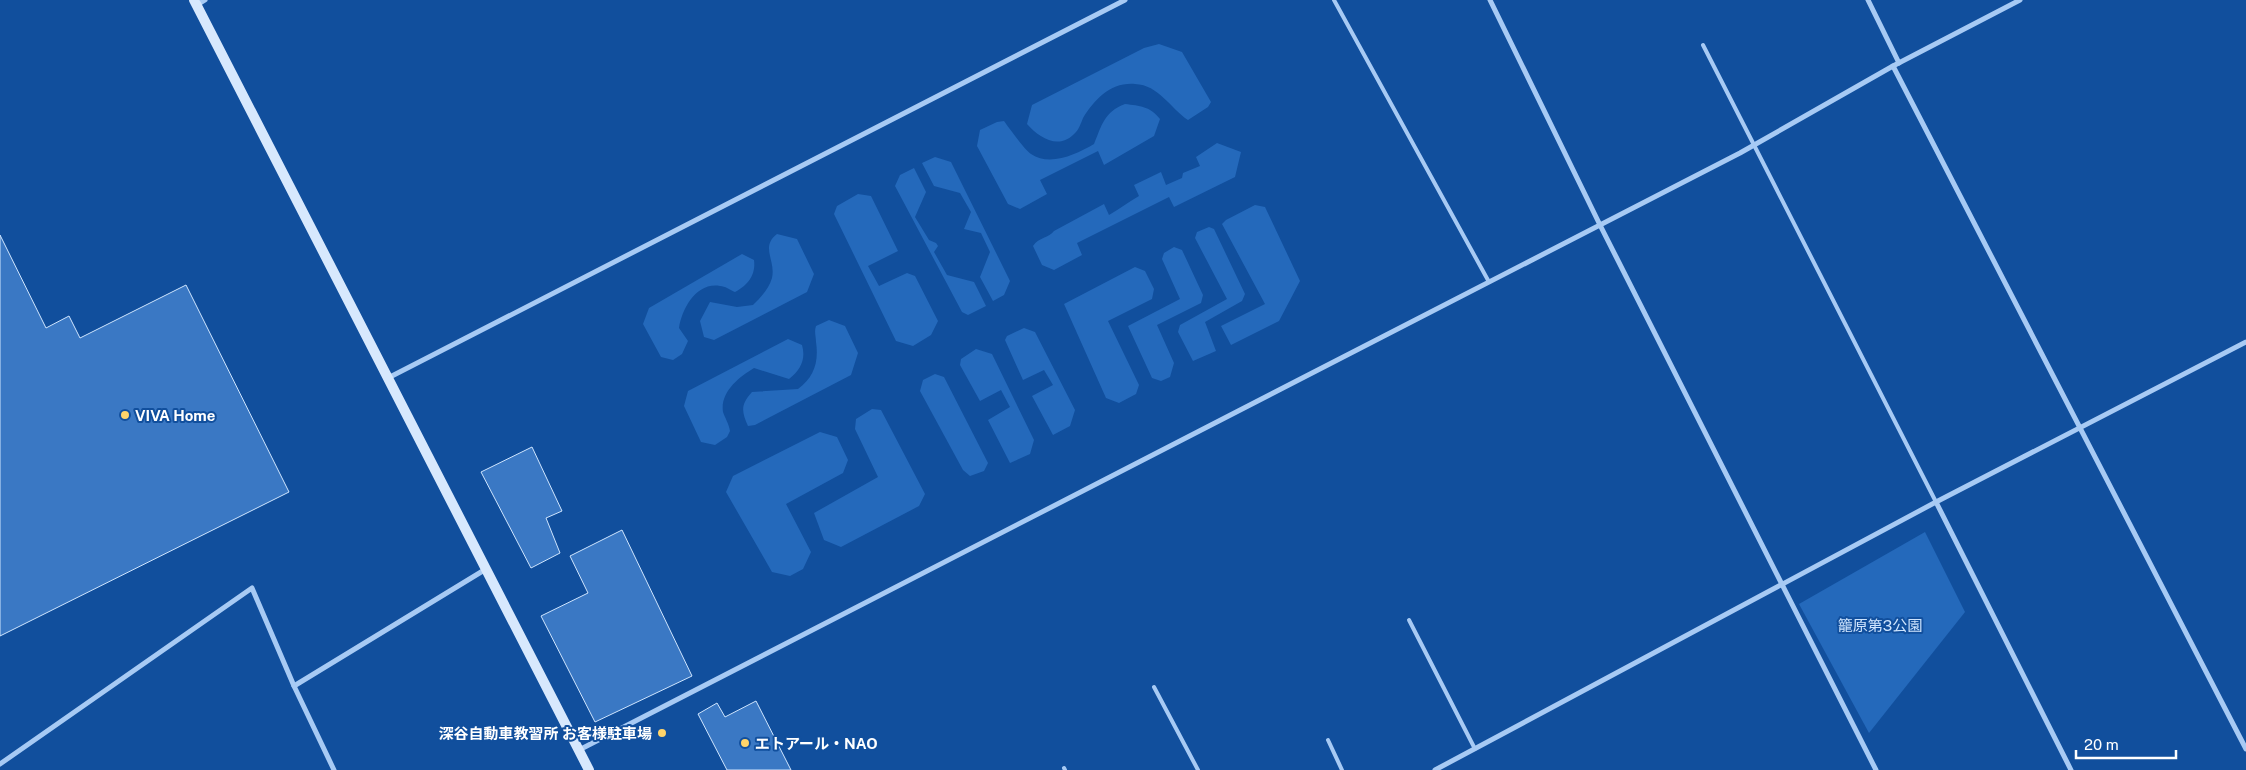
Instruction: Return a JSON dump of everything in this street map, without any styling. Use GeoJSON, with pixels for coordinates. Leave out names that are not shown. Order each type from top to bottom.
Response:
{"type":"FeatureCollection","features":[{"type":"Feature","properties":{"kind":"street"},"geometry":{"type":"LineString","coordinates":[[388,378],[1125,0]]}},
{"type":"Feature","properties":{"kind":"street"},"geometry":{"type":"LineString","coordinates":[[1490,0],[1600,225],[1876,770]]}},
{"type":"Feature","properties":{"kind":"street"},"geometry":{"type":"LineString","coordinates":[[1868,0],[1899,63]]}},
{"type":"Feature","properties":{"kind":"street"},"geometry":{"type":"LineString","coordinates":[[579,750],[1754,145],[1899,63],[2020,0]]}},
{"type":"Feature","properties":{"kind":"street"},"geometry":{"type":"LineString","coordinates":[[198,2],[589,770]]}},
{"type":"Feature","properties":{"kind":"street"},"geometry":{"type":"LineString","coordinates":[[1894,66],[2246,748]]}},
{"type":"Feature","properties":{"kind":"street"},"geometry":{"type":"LineString","coordinates":[[1435,770],[1936,502],[2246,342]]}},
{"type":"Feature","properties":{"kind":"street"},"geometry":{"type":"LineString","coordinates":[[1936,502],[2071,770]]}},
{"type":"Feature","properties":{"kind":"street"},"geometry":{"type":"LineString","coordinates":[[294,686],[486,569]]}},
{"type":"Feature","properties":{"kind":"street"},"geometry":{"type":"LineString","coordinates":[[0,764],[252,588],[332,769]]}},
{"type":"Feature","properties":{"kind":"lane"},"geometry":{"type":"LineString","coordinates":[[1334,0],[1489,282]]}},
{"type":"Feature","properties":{"kind":"lane"},"geometry":{"type":"LineString","coordinates":[[1703,45],[1936,502]]}},
{"type":"Feature","properties":{"kind":"lane"},"geometry":{"type":"LineString","coordinates":[[1409,620],[1475,749]]}},
{"type":"Feature","properties":{"kind":"lane"},"geometry":{"type":"LineString","coordinates":[[1154,687],[1198,770]]}},
{"type":"Feature","properties":{"kind":"lane"},"geometry":{"type":"LineString","coordinates":[[1328,740],[1342,770]]}},
{"type":"Feature","properties":{"kind":"green space"},"geometry":{"type":"Polygon","coordinates":[[[1159,44],[1182,52],[1211,102],[1208,107],[1188,120],[1151,88],[1143,85],[1126,84],[1111,89],[1098,98],[1083,118],[1077,131],[1070,138],[1063,141],[1057,142],[1044,138],[1027,124],[1032,105],[1144,48],[1159,44]]]}},
{"type":"Feature","properties":{"kind":"green space"},"geometry":{"type":"Polygon","coordinates":[[[1125,104],[1144,107],[1152,111],[1160,119],[1154,136],[1104,165],[1098,151],[1040,180],[1047,194],[1020,209],[1008,204],[977,146],[980,130],[997,122],[1004,121],[1031,154],[1038,158],[1046,159],[1063,158],[1080,152],[1094,144],[1108,115],[1125,104]]]}},
{"type":"Feature","properties":{"kind":"green space"},"geometry":{"type":"Polygon","coordinates":[[[1217,143],[1241,152],[1235,177],[1174,207],[1169,197],[1077,243],[1082,255],[1054,270],[1042,265],[1033,246],[1038,241],[1104,204],[1109,215],[1139,196],[1134,185],[1161,172],[1166,185],[1182,178],[1183,173],[1200,166],[1196,157],[1217,143]]]}},
{"type":"Feature","properties":{"kind":"green space"},"geometry":{"type":"Polygon","coordinates":[[[935,157],[951,162],[1010,281],[1004,295],[993,301],[980,277],[990,252],[981,233],[964,229],[971,212],[960,193],[934,186],[922,163],[935,157]]]}},
{"type":"Feature","properties":{"kind":"green space"},"geometry":{"type":"Polygon","coordinates":[[[914,168],[926,192],[915,217],[929,240],[938,246],[934,252],[947,275],[974,282],[986,306],[968,315],[962,312],[895,186],[900,175],[914,168]]]}},
{"type":"Feature","properties":{"kind":"green space"},"geometry":{"type":"Polygon","coordinates":[[[858,194],[871,196],[898,251],[868,266],[879,286],[907,273],[915,276],[938,321],[931,335],[913,346],[896,341],[834,214],[837,206],[858,194]]]}},
{"type":"Feature","properties":{"kind":"green space"},"geometry":{"type":"Polygon","coordinates":[[[1255,205],[1265,207],[1300,281],[1279,321],[1231,345],[1221,326],[1265,304],[1222,224],[1255,205]]]}},
{"type":"Feature","properties":{"kind":"green space"},"geometry":{"type":"Polygon","coordinates":[[[1209,227],[1214,229],[1245,294],[1242,301],[1205,322],[1216,351],[1193,361],[1178,332],[1180,325],[1227,299],[1195,238],[1197,232],[1209,227]]]}},
{"type":"Feature","properties":{"kind":"green space"},"geometry":{"type":"Polygon","coordinates":[[[777,234],[797,239],[814,274],[807,292],[714,340],[704,337],[700,321],[710,302],[737,307],[753,305],[767,290],[773,271],[769,249],[772,239],[777,234]]]}},
{"type":"Feature","properties":{"kind":"green space"},"geometry":{"type":"Polygon","coordinates":[[[1174,247],[1182,250],[1203,295],[1201,303],[1157,325],[1174,363],[1170,377],[1161,381],[1152,378],[1128,326],[1180,299],[1162,259],[1164,253],[1174,247]]]}},
{"type":"Feature","properties":{"kind":"green space"},"geometry":{"type":"Polygon","coordinates":[[[742,254],[754,260],[754,270],[747,283],[735,292],[720,286],[711,286],[697,293],[687,305],[679,328],[688,341],[682,354],[673,360],[661,357],[643,324],[649,308],[742,254]]]}},
{"type":"Feature","properties":{"kind":"green space"},"geometry":{"type":"Polygon","coordinates":[[[1135,267],[1145,271],[1154,289],[1152,299],[1108,321],[1139,385],[1136,394],[1119,403],[1106,398],[1064,304],[1135,267]]]}},
{"type":"Feature","properties":{"kind":"green space"},"geometry":{"type":"Polygon","coordinates":[[[829,320],[845,326],[858,353],[851,375],[755,425],[748,426],[743,408],[752,392],[798,389],[812,374],[817,356],[816,326],[829,320]]]}},
{"type":"Feature","properties":{"kind":"green space"},"geometry":{"type":"Polygon","coordinates":[[[1024,328],[1035,332],[1075,410],[1070,426],[1053,435],[1032,396],[1053,385],[1044,370],[1023,380],[1005,340],[1007,336],[1024,328]]]}},
{"type":"Feature","properties":{"kind":"green space"},"geometry":{"type":"Polygon","coordinates":[[[788,339],[802,345],[803,360],[797,372],[789,379],[754,368],[742,376],[724,398],[723,412],[730,431],[727,437],[715,445],[701,442],[684,406],[688,391],[788,339]]]}},
{"type":"Feature","properties":{"kind":"green space"},"geometry":{"type":"Polygon","coordinates":[[[976,349],[992,354],[1034,440],[1030,454],[1010,463],[988,420],[1010,407],[1001,390],[980,401],[960,365],[961,359],[976,349]]]}},
{"type":"Feature","properties":{"kind":"green space"},"geometry":{"type":"Polygon","coordinates":[[[935,374],[944,377],[988,463],[984,471],[970,476],[963,470],[920,391],[923,380],[935,374]]]}},
{"type":"Feature","properties":{"kind":"green space"},"geometry":{"type":"Polygon","coordinates":[[[872,409],[881,410],[925,494],[919,506],[841,547],[824,540],[814,513],[878,477],[855,429],[856,419],[872,409]]]}},
{"type":"Feature","properties":{"kind":"green space"},"geometry":{"type":"Polygon","coordinates":[[[820,432],[837,437],[848,460],[843,473],[786,504],[811,552],[803,569],[790,576],[772,572],[726,492],[733,476],[820,432]]]}},
{"type":"Feature","properties":{"kind":"green space","name":"籠原第3公園"},"geometry":{"type":"Polygon","coordinates":[[[1925,532],[1965,612],[1869,733],[1799,604],[1925,532]]]}},
{"type":"Feature","properties":{"kind":"building","name":"VIVA Home"},"geometry":{"type":"Polygon","coordinates":[[[0,235],[46,328],[69,316],[80,338],[186,285],[289,492],[0,636],[0,235]]]}},
{"type":"Feature","properties":{"kind":"building"},"geometry":{"type":"Polygon","coordinates":[[[532,447],[562,511],[546,518],[560,553],[531,568],[481,472],[532,447]]]}},
{"type":"Feature","properties":{"kind":"building"},"geometry":{"type":"Polygon","coordinates":[[[622,530],[692,676],[595,722],[541,616],[588,593],[570,556],[622,530]]]}},
{"type":"Feature","properties":{"kind":"building","name":"エトアール・NAO"},"geometry":{"type":"Polygon","coordinates":[[[756,701],[791,770],[727,770],[698,714],[717,703],[725,717],[756,701]]]}},
{"type":"Feature","properties":{"kind":"place","name":"VIVA Home"},"geometry":{"type":"Point","coordinates":[125,415]}},
{"type":"Feature","properties":{"kind":"place","name":"深谷自動車教習所 お客様駐車場"},"geometry":{"type":"Point","coordinates":[662,733]}},
{"type":"Feature","properties":{"kind":"place","name":"エトアール・NAO"},"geometry":{"type":"Point","coordinates":[745,743]}}]}
